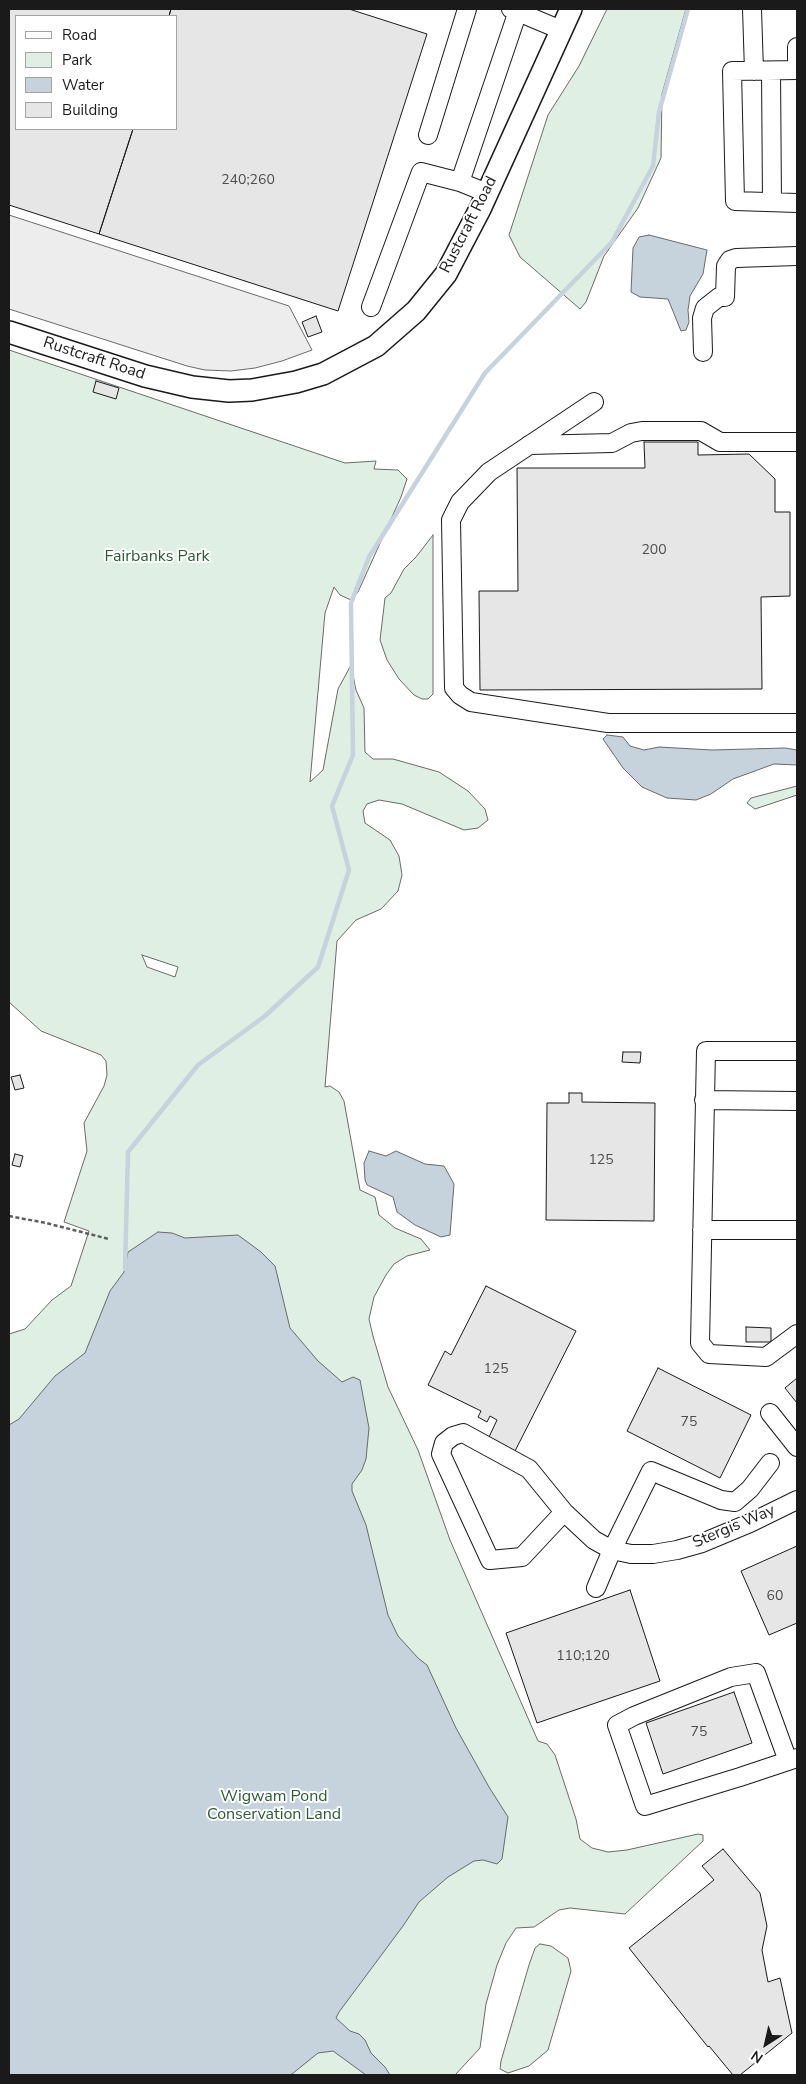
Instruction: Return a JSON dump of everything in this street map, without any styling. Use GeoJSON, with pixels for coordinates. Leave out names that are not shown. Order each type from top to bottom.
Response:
{"type":"FeatureCollection","features":[{"type":"Feature","properties":{"kind":"main road","name":"Rustcraft Road"},"geometry":{"type":"LineString","coordinates":[[9,332],[145,376],[192,387],[229,391],[252,390],[296,382],[323,374],[376,346],[416,311],[446,274],[487,193],[571,9]]}},
{"type":"Feature","properties":{"kind":"street"},"geometry":{"type":"LineString","coordinates":[[428,135],[467,9]]}},
{"type":"Feature","properties":{"kind":"street"},"geometry":{"type":"LineString","coordinates":[[752,9],[763,71],[772,202]]}},
{"type":"Feature","properties":{"kind":"street"},"geometry":{"type":"LineString","coordinates":[[460,182],[519,11],[561,30]]}},
{"type":"Feature","properties":{"kind":"street"},"geometry":{"type":"LineString","coordinates":[[797,47],[797,70],[732,71],[735,201],[797,203]]}},
{"type":"Feature","properties":{"kind":"street"},"geometry":{"type":"LineString","coordinates":[[371,307],[421,172],[460,182],[487,193]]}},
{"type":"Feature","properties":{"kind":"street"},"geometry":{"type":"LineString","coordinates":[[703,352],[702,318],[705,308],[725,296],[726,266],[730,260],[736,258],[797,256]]}},
{"type":"Feature","properties":{"kind":"street"},"geometry":{"type":"LineString","coordinates":[[594,402],[489,472],[460,502],[451,520],[454,688],[460,695],[471,702],[608,723],[797,723]]}},
{"type":"Feature","properties":{"kind":"street"},"geometry":{"type":"LineString","coordinates":[[529,445],[612,443],[631,433],[652,431],[701,431],[720,442],[797,442]]}},
{"type":"Feature","properties":{"kind":"street"},"geometry":{"type":"LineString","coordinates":[[797,1051],[706,1051],[700,1342],[709,1354],[766,1357],[797,1334]]}},
{"type":"Feature","properties":{"kind":"street"},"geometry":{"type":"LineString","coordinates":[[704,1100],[797,1100]]}},
{"type":"Feature","properties":{"kind":"street"},"geometry":{"type":"LineString","coordinates":[[702,1230],[797,1230]]}},
{"type":"Feature","properties":{"kind":"street"},"geometry":{"type":"LineString","coordinates":[[770,1413],[797,1447]]}},
{"type":"Feature","properties":{"kind":"street","name":"Stergis Way"},"geometry":{"type":"LineString","coordinates":[[564,1512],[522,1557],[490,1560],[441,1454],[444,1443],[453,1436],[463,1433],[529,1469],[564,1512],[594,1540],[612,1550],[631,1554],[653,1554],[702,1543],[750,1523],[797,1500]]}},
{"type":"Feature","properties":{"kind":"street"},"geometry":{"type":"LineString","coordinates":[[735,1502],[750,1489],[770,1463]]}},
{"type":"Feature","properties":{"kind":"street"},"geometry":{"type":"LineString","coordinates":[[596,1588],[612,1550],[651,1471],[721,1500],[735,1502],[750,1523]]}},
{"type":"Feature","properties":{"kind":"street"},"geometry":{"type":"LineString","coordinates":[[756,1673],[793,1759],[645,1806],[616,1725],[731,1677],[756,1673]]}},
{"type":"Feature","properties":{"kind":"path"},"geometry":{"type":"LineString","coordinates":[[9,1216],[46,1222],[109,1239]]}},
{"type":"Feature","properties":{"kind":"green space"},"geometry":{"type":"Polygon","coordinates":[[[607,9],[686,9],[662,94],[661,158],[638,208],[604,256],[586,302],[580,309],[520,257],[509,235],[548,115],[579,66],[607,9]]]}},
{"type":"Feature","properties":{"kind":"green space","name":"Wigwam Pond Conservation Land"},"geometry":{"type":"Polygon","coordinates":[[[9,350],[345,463],[376,461],[374,469],[398,470],[407,479],[401,497],[358,592],[351,600],[340,595],[334,587],[325,613],[310,782],[323,770],[338,689],[351,665],[356,690],[364,708],[365,752],[373,759],[393,759],[439,772],[468,791],[485,809],[488,820],[478,828],[464,830],[402,804],[379,800],[367,804],[363,811],[365,823],[390,840],[399,856],[402,875],[398,891],[381,909],[356,920],[337,941],[325,1087],[330,1086],[339,1092],[344,1101],[360,1190],[375,1197],[379,1215],[395,1228],[421,1239],[430,1250],[407,1256],[394,1264],[374,1297],[369,1319],[388,1387],[418,1450],[450,1540],[538,1741],[547,1744],[555,1755],[576,1819],[580,1839],[592,1848],[608,1852],[627,1850],[698,1834],[703,1835],[703,1841],[625,1914],[570,1908],[559,1910],[534,1927],[516,1928],[506,1943],[497,1965],[486,2004],[480,2048],[455,2075],[9,2075],[9,1334],[25,1329],[52,1300],[71,1286],[89,1231],[64,1222],[87,1151],[84,1123],[104,1086],[107,1075],[106,1061],[101,1055],[41,1031],[9,1002],[9,350]],[[142,955],[147,967],[175,977],[178,967],[142,955]]]}},
{"type":"Feature","properties":{"kind":"green space"},"geometry":{"type":"Polygon","coordinates":[[[433,535],[433,694],[428,699],[422,699],[414,695],[399,679],[387,660],[380,640],[385,598],[391,593],[404,569],[433,535]]]}},
{"type":"Feature","properties":{"kind":"green space"},"geometry":{"type":"Polygon","coordinates":[[[797,786],[797,795],[755,809],[747,803],[751,798],[797,786]]]}},
{"type":"Feature","properties":{"kind":"green space"},"geometry":{"type":"Polygon","coordinates":[[[540,1944],[551,1946],[568,1958],[571,1971],[548,2050],[529,2066],[508,2073],[500,2069],[501,2061],[529,1965],[535,1948],[540,1944]]]}},
{"type":"Feature","properties":{"kind":"shaded area"},"geometry":{"type":"Polygon","coordinates":[[[9,215],[289,306],[312,350],[255,368],[231,371],[205,370],[187,366],[9,309],[9,215]]]}},
{"type":"Feature","properties":{"kind":"water"},"geometry":{"type":"Polygon","coordinates":[[[649,235],[707,250],[703,274],[690,296],[689,322],[686,330],[681,331],[668,299],[640,297],[631,292],[633,248],[639,237],[649,235]]]}},
{"type":"Feature","properties":{"kind":"water"},"geometry":{"type":"Polygon","coordinates":[[[607,735],[623,737],[630,746],[644,750],[659,747],[712,750],[785,748],[797,750],[797,765],[774,764],[733,779],[711,794],[696,800],[667,798],[642,787],[623,768],[603,739],[607,735]]]}},
{"type":"Feature","properties":{"kind":"water"},"geometry":{"type":"Polygon","coordinates":[[[369,1151],[386,1156],[396,1151],[425,1164],[444,1166],[454,1184],[450,1235],[441,1237],[415,1225],[397,1212],[393,1197],[367,1185],[364,1163],[369,1151]]]}},
{"type":"Feature","properties":{"kind":"water","name":"Wigwam Pond Conservation Land"},"geometry":{"type":"Polygon","coordinates":[[[158,1232],[172,1233],[185,1238],[238,1235],[261,1252],[275,1266],[290,1328],[318,1361],[342,1382],[353,1377],[360,1380],[369,1428],[366,1459],[362,1470],[352,1484],[352,1491],[366,1525],[388,1615],[398,1636],[427,1665],[456,1728],[508,1817],[502,1859],[497,1864],[483,1860],[474,1861],[448,1877],[419,1902],[336,2018],[350,2031],[359,2034],[365,2040],[371,2053],[390,2075],[366,2075],[333,2051],[318,2053],[292,2074],[288,2075],[9,2075],[9,1425],[19,1419],[55,1376],[85,1353],[110,1291],[124,1272],[128,1252],[158,1232]]]}},
{"type":"Feature","properties":{"kind":"building"},"geometry":{"type":"Polygon","coordinates":[[[9,9],[171,9],[169,15],[15,15],[15,130],[133,130],[99,234],[9,205],[9,9]]]}},
{"type":"Feature","properties":{"kind":"building"},"geometry":{"type":"Polygon","coordinates":[[[171,9],[349,9],[427,34],[338,311],[99,234],[133,130],[178,130],[178,15],[169,15],[171,9]]]}},
{"type":"Feature","properties":{"kind":"building"},"geometry":{"type":"Polygon","coordinates":[[[316,316],[322,332],[308,337],[302,322],[316,316]]]}},
{"type":"Feature","properties":{"kind":"building"},"geometry":{"type":"Polygon","coordinates":[[[96,381],[119,388],[116,399],[93,392],[96,381]]]}},
{"type":"Feature","properties":{"kind":"building"},"geometry":{"type":"Polygon","coordinates":[[[644,442],[698,442],[698,455],[749,454],[775,479],[775,512],[790,512],[790,596],[761,597],[762,689],[480,690],[479,591],[518,591],[517,468],[645,468],[644,442]]]}},
{"type":"Feature","properties":{"kind":"building"},"geometry":{"type":"Polygon","coordinates":[[[623,1052],[641,1052],[640,1063],[622,1062],[623,1052]]]}},
{"type":"Feature","properties":{"kind":"building"},"geometry":{"type":"Polygon","coordinates":[[[20,1075],[24,1088],[15,1090],[11,1077],[20,1075]]]}},
{"type":"Feature","properties":{"kind":"building"},"geometry":{"type":"Polygon","coordinates":[[[569,1093],[582,1093],[582,1102],[655,1103],[654,1221],[546,1220],[547,1103],[569,1103],[569,1093]]]}},
{"type":"Feature","properties":{"kind":"building"},"geometry":{"type":"Polygon","coordinates":[[[15,1154],[23,1156],[20,1167],[12,1165],[15,1154]]]}},
{"type":"Feature","properties":{"kind":"building"},"geometry":{"type":"Polygon","coordinates":[[[486,1286],[576,1331],[515,1451],[489,1437],[497,1420],[490,1416],[487,1422],[478,1417],[481,1411],[428,1385],[445,1351],[451,1355],[486,1286]]]}},
{"type":"Feature","properties":{"kind":"building"},"geometry":{"type":"Polygon","coordinates":[[[746,1327],[771,1328],[771,1342],[746,1342],[746,1327]]]}},
{"type":"Feature","properties":{"kind":"building"},"geometry":{"type":"Polygon","coordinates":[[[658,1368],[751,1415],[720,1478],[627,1431],[658,1368]]]}},
{"type":"Feature","properties":{"kind":"building"},"geometry":{"type":"Polygon","coordinates":[[[797,1378],[797,1403],[785,1388],[797,1378]]]}},
{"type":"Feature","properties":{"kind":"building"},"geometry":{"type":"Polygon","coordinates":[[[797,1546],[797,1623],[769,1635],[741,1571],[797,1546]]]}},
{"type":"Feature","properties":{"kind":"building"},"geometry":{"type":"Polygon","coordinates":[[[630,1590],[660,1681],[537,1723],[506,1633],[630,1590]]]}},
{"type":"Feature","properties":{"kind":"building"},"geometry":{"type":"Polygon","coordinates":[[[734,1692],[752,1743],[663,1774],[646,1723],[734,1692]]]}},
{"type":"Feature","properties":{"kind":"building"},"geometry":{"type":"Polygon","coordinates":[[[723,1849],[760,1893],[767,1926],[762,1950],[768,1982],[780,1978],[792,2033],[740,2075],[733,2075],[708,2047],[629,1948],[714,1880],[702,1866],[723,1849]]]}},
{"type":"Feature","properties":{"kind":"waterway"},"geometry":{"type":"LineString","coordinates":[[125,1269],[128,1152],[198,1065],[265,1016],[318,967],[349,870],[332,806],[353,755],[351,603],[369,557],[485,373],[612,242],[653,166],[659,112],[688,9]]}},
{"type":"Feature","properties":{"kind":"park label","name":"Fairbanks Park"},"geometry":{"type":"Point","coordinates":[157,557]}}]}
